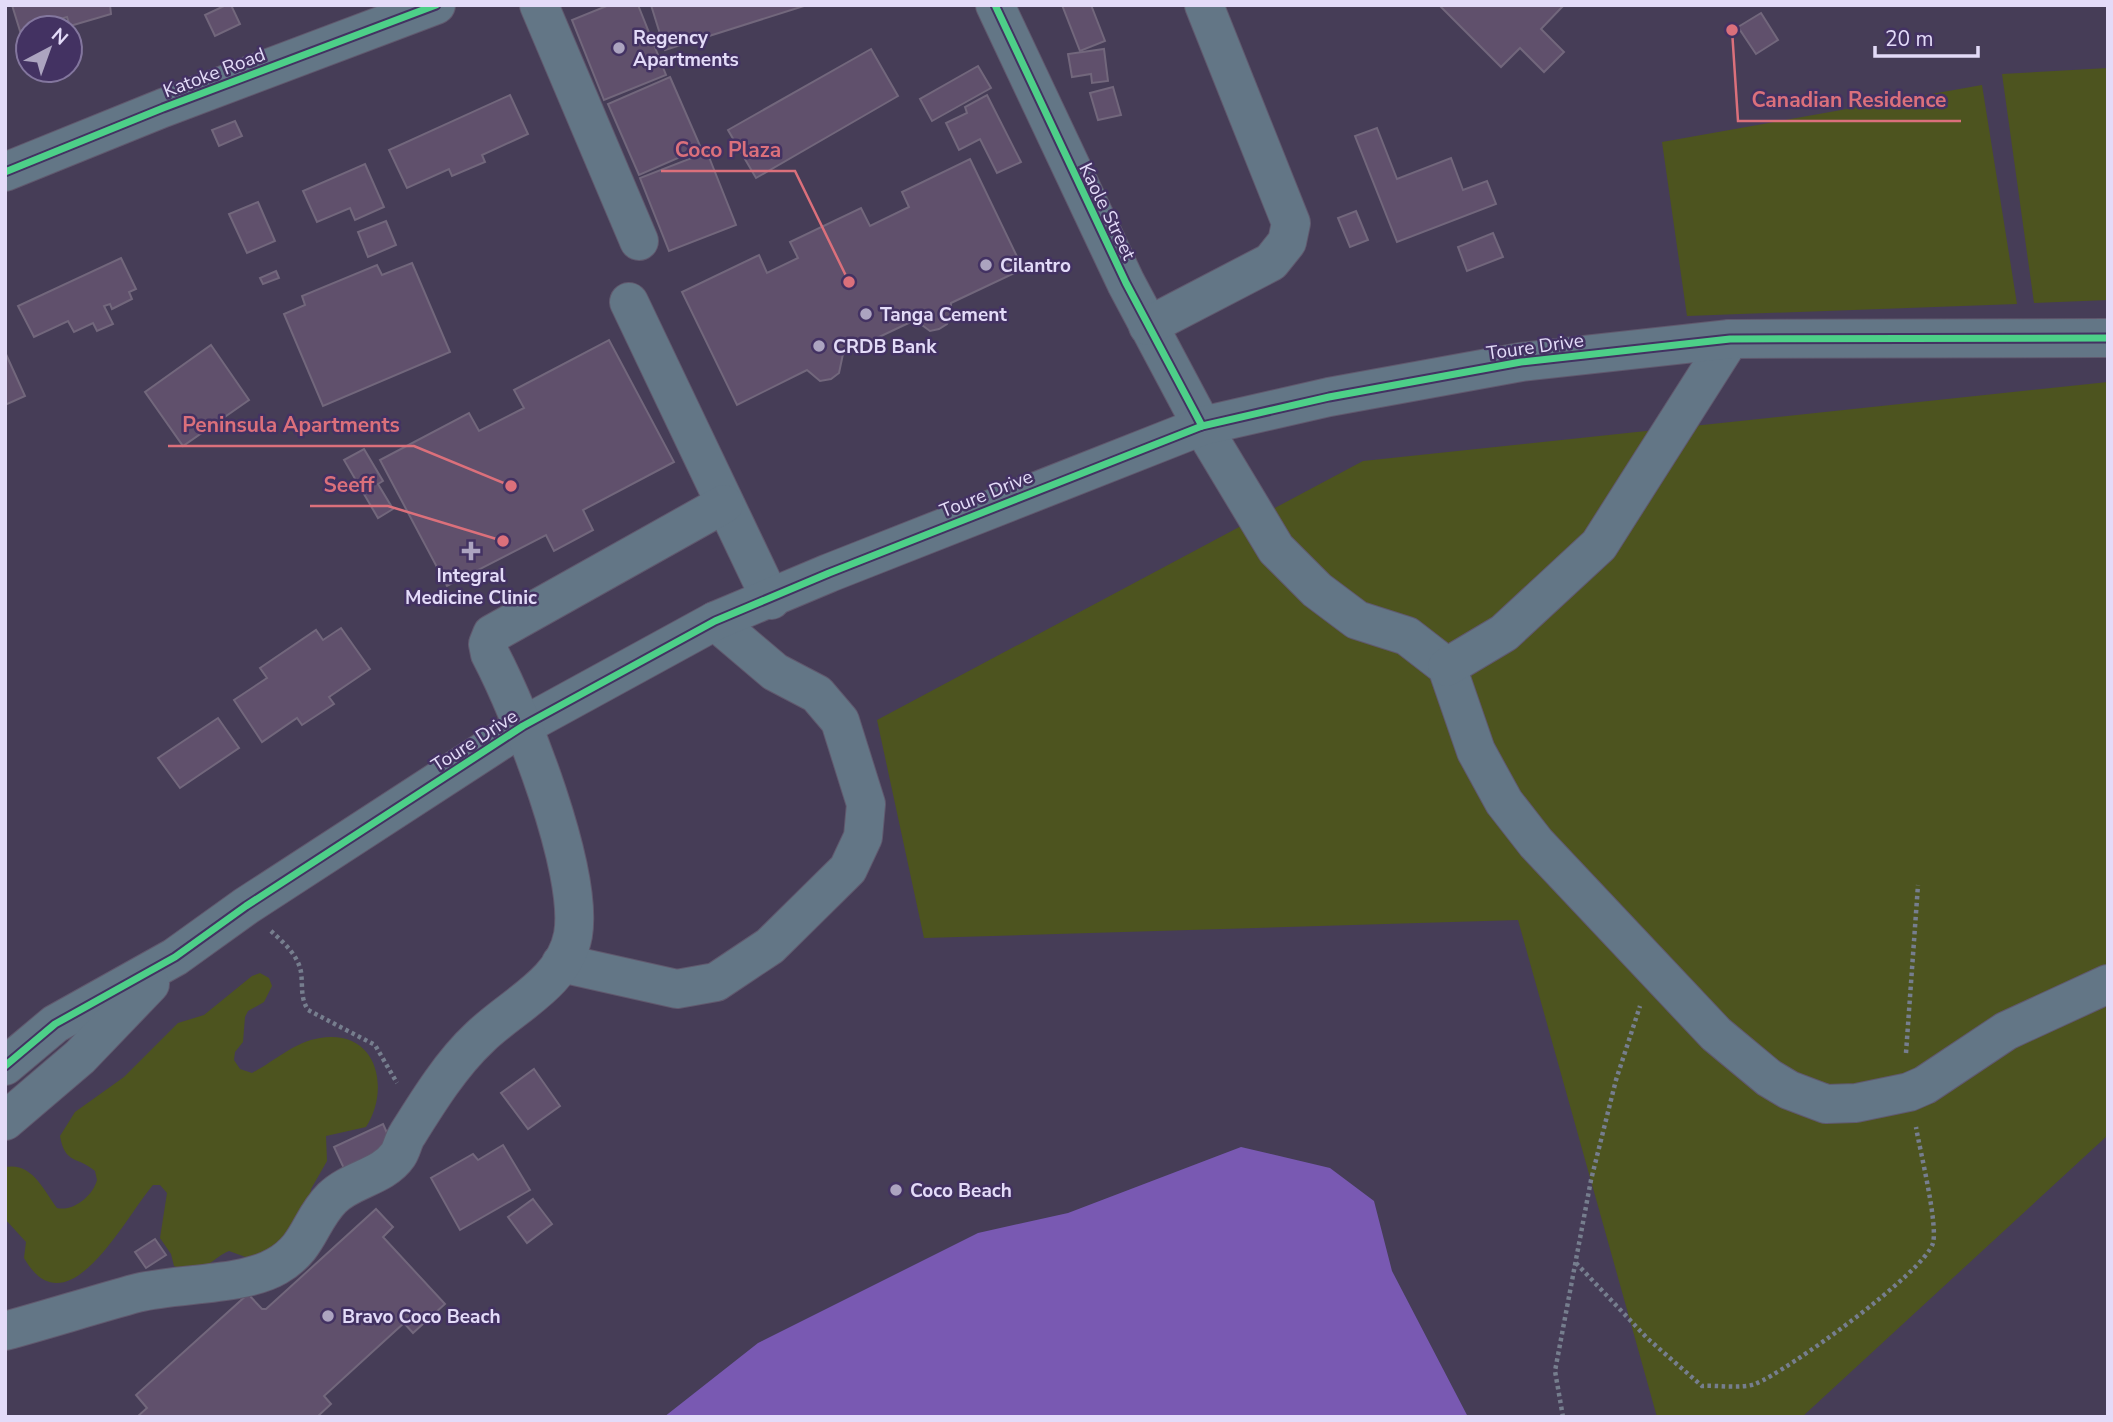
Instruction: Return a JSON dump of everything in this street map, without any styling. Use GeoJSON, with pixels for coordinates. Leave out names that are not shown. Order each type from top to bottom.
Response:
{"type":"FeatureCollection","features":[{"type":"Feature","properties":{"kind":"street","name":"Katoke Road"},"geometry":{"type":"LineString","coordinates":[[5,172],[163,108],[436,5]]}},
{"type":"Feature","properties":{"kind":"street"},"geometry":{"type":"LineString","coordinates":[[539,5],[639,241]]}},
{"type":"Feature","properties":{"kind":"street","name":"Kaole Street"},"geometry":{"type":"LineString","coordinates":[[995,5],[1148,326],[1202,426],[1276,550],[1317,590],[1356,620],[1407,636],[1447,667]]}},
{"type":"Feature","properties":{"kind":"street"},"geometry":{"type":"LineString","coordinates":[[1148,326],[1271,262],[1287,242],[1290,223],[1204,5]]}},
{"type":"Feature","properties":{"kind":"street"},"geometry":{"type":"LineString","coordinates":[[629,302],[771,600]]}},
{"type":"Feature","properties":{"kind":"street","name":"Toure Drive"},"geometry":{"type":"LineString","coordinates":[[5,1066],[55,1024],[175,957],[246,906],[523,726],[715,621],[771,600],[829,573],[1202,426],[1329,397],[1521,362],[1730,339],[2108,338]]}},
{"type":"Feature","properties":{"kind":"street"},"geometry":{"type":"LineString","coordinates":[[1730,339],[1599,545],[1504,633],[1447,667],[1476,751],[1504,802],[1536,843],[1716,1034],[1769,1078],[1806,1098],[1840,1105],[1909,1092],[1926,1085],[2006,1031],[2108,985]]}},
{"type":"Feature","properties":{"kind":"street"},"geometry":{"type":"LineString","coordinates":[[5,1331],[136,1293],[244,1277],[276,1267],[298,1251],[333,1196],[386,1167],[398,1154],[405,1138],[478,1038],[537,992],[561,963],[572,937],[576,905],[570,869],[523,726],[490,654],[488,644],[492,634],[724,504]]}},
{"type":"Feature","properties":{"kind":"street"},"geometry":{"type":"LineString","coordinates":[[561,963],[677,989],[716,982],[770,946],[848,869],[857,855],[863,837],[866,804],[841,721],[817,694],[775,672],[715,621]]}},
{"type":"Feature","properties":{"kind":"street","name":"Toure Drive"},"geometry":{"type":"LineString","coordinates":[[5,1121],[80,1057],[175,957]]}},
{"type":"Feature","properties":{"kind":"path"},"geometry":{"type":"LineString","coordinates":[[1576,1263],[1647,1338],[1702,1386],[1754,1385],[1845,1326],[1922,1263],[1933,1242],[1928,1187],[1909,1092],[1905,1044],[1918,885]]}},
{"type":"Feature","properties":{"kind":"path"},"geometry":{"type":"LineString","coordinates":[[246,906],[295,956],[301,970],[302,1001],[308,1010],[375,1045],[397,1081],[406,1121],[405,1138]]}},
{"type":"Feature","properties":{"kind":"path"},"geometry":{"type":"LineString","coordinates":[[1563,1417],[1556,1371],[1591,1180],[1616,1080],[1641,1005]]}},
{"type":"Feature","properties":{"kind":"green space"},"geometry":{"type":"Polygon","coordinates":[[[2108,68],[2108,300],[2034,303],[2002,74],[2108,68]]]}},
{"type":"Feature","properties":{"kind":"green space"},"geometry":{"type":"Polygon","coordinates":[[[1982,85],[2017,304],[1687,316],[1662,142],[1982,85]]]}},
{"type":"Feature","properties":{"kind":"green space"},"geometry":{"type":"Polygon","coordinates":[[[2108,382],[2108,1135],[1802,1417],[1657,1417],[1518,920],[924,938],[877,720],[1363,461],[2108,382]]]}},
{"type":"Feature","properties":{"kind":"green space"},"geometry":{"type":"Polygon","coordinates":[[[260,973],[269,978],[272,986],[264,1002],[248,1011],[245,1017],[243,1042],[235,1052],[234,1060],[240,1069],[252,1073],[302,1043],[320,1038],[339,1038],[355,1043],[366,1052],[374,1064],[377,1079],[374,1112],[366,1127],[326,1136],[327,1161],[311,1189],[310,1206],[290,1239],[251,1259],[229,1251],[199,1269],[174,1266],[171,1254],[160,1238],[167,1193],[160,1185],[153,1185],[111,1243],[76,1277],[58,1283],[41,1278],[24,1258],[26,1242],[5,1219],[5,1167],[23,1169],[30,1173],[42,1185],[57,1208],[69,1208],[82,1202],[95,1186],[95,1171],[65,1152],[60,1136],[75,1112],[124,1077],[178,1023],[204,1015],[252,976],[260,973]]]}},
{"type":"Feature","properties":{"kind":"shaded area"},"geometry":{"type":"Polygon","coordinates":[[[1241,1147],[1330,1168],[1374,1201],[1392,1271],[1468,1417],[664,1417],[758,1343],[978,1233],[1068,1213],[1241,1147]]]}},
{"type":"Feature","properties":{"kind":"building"},"geometry":{"type":"Polygon","coordinates":[[[12,5],[110,5],[111,14],[84,22],[84,14],[15,14],[12,5]]]}},
{"type":"Feature","properties":{"kind":"building"},"geometry":{"type":"Polygon","coordinates":[[[231,5],[240,24],[215,36],[205,15],[231,5]]]}},
{"type":"Feature","properties":{"kind":"building","name":"Regency Apartments"},"geometry":{"type":"Polygon","coordinates":[[[609,5],[638,5],[666,75],[604,100],[572,20],[609,5]]]}},
{"type":"Feature","properties":{"kind":"building","name":"Regency Apartments"},"geometry":{"type":"Polygon","coordinates":[[[651,5],[807,5],[665,50],[651,5]]]}},
{"type":"Feature","properties":{"kind":"building"},"geometry":{"type":"Polygon","coordinates":[[[1062,5],[1091,5],[1105,41],[1080,51],[1062,5]]]}},
{"type":"Feature","properties":{"kind":"building"},"geometry":{"type":"Polygon","coordinates":[[[1439,5],[1564,5],[1541,29],[1564,52],[1544,72],[1520,48],[1501,67],[1439,5]]]}},
{"type":"Feature","properties":{"kind":"building"},"geometry":{"type":"Polygon","coordinates":[[[1761,13],[1778,40],[1756,54],[1738,27],[1761,13]]]}},
{"type":"Feature","properties":{"kind":"building"},"geometry":{"type":"Polygon","coordinates":[[[871,49],[898,96],[756,178],[728,130],[871,49]]]}},
{"type":"Feature","properties":{"kind":"building"},"geometry":{"type":"Polygon","coordinates":[[[1104,49],[1108,81],[1092,83],[1091,74],[1072,77],[1068,54],[1104,49]]]}},
{"type":"Feature","properties":{"kind":"building"},"geometry":{"type":"Polygon","coordinates":[[[978,66],[991,88],[932,121],[920,99],[978,66]]]}},
{"type":"Feature","properties":{"kind":"building"},"geometry":{"type":"Polygon","coordinates":[[[670,77],[701,148],[639,175],[608,104],[670,77]]]}},
{"type":"Feature","properties":{"kind":"building"},"geometry":{"type":"Polygon","coordinates":[[[1113,87],[1121,115],[1098,120],[1090,93],[1113,87]]]}},
{"type":"Feature","properties":{"kind":"building"},"geometry":{"type":"Polygon","coordinates":[[[510,95],[528,134],[482,155],[485,162],[452,176],[449,169],[407,188],[389,150],[510,95]]]}},
{"type":"Feature","properties":{"kind":"building"},"geometry":{"type":"Polygon","coordinates":[[[987,95],[1021,162],[997,173],[980,139],[959,150],[946,123],[967,113],[965,107],[987,95]]]}},
{"type":"Feature","properties":{"kind":"building"},"geometry":{"type":"Polygon","coordinates":[[[235,121],[242,136],[219,146],[212,130],[235,121]]]}},
{"type":"Feature","properties":{"kind":"building"},"geometry":{"type":"Polygon","coordinates":[[[1377,128],[1397,179],[1451,158],[1463,190],[1487,181],[1496,204],[1397,242],[1355,136],[1377,128]]]}},
{"type":"Feature","properties":{"kind":"building"},"geometry":{"type":"Polygon","coordinates":[[[707,152],[736,225],[669,251],[640,178],[707,152]]]}},
{"type":"Feature","properties":{"kind":"building"},"geometry":{"type":"Polygon","coordinates":[[[970,159],[1023,269],[951,303],[951,315],[947,324],[939,329],[930,331],[915,320],[843,354],[839,373],[831,379],[820,381],[807,370],[737,405],[682,292],[759,255],[767,273],[798,258],[790,242],[861,208],[870,226],[909,207],[902,192],[970,159]]]}},
{"type":"Feature","properties":{"kind":"building"},"geometry":{"type":"Polygon","coordinates":[[[365,164],[384,207],[355,220],[350,208],[317,222],[303,191],[365,164]]]}},
{"type":"Feature","properties":{"kind":"building"},"geometry":{"type":"Polygon","coordinates":[[[258,202],[275,241],[247,253],[229,214],[258,202]]]}},
{"type":"Feature","properties":{"kind":"building"},"geometry":{"type":"Polygon","coordinates":[[[1356,211],[1368,240],[1350,247],[1338,218],[1356,211]]]}},
{"type":"Feature","properties":{"kind":"building"},"geometry":{"type":"Polygon","coordinates":[[[386,221],[396,245],[368,257],[358,232],[386,221]]]}},
{"type":"Feature","properties":{"kind":"building"},"geometry":{"type":"Polygon","coordinates":[[[1493,233],[1503,257],[1467,271],[1458,247],[1493,233]]]}},
{"type":"Feature","properties":{"kind":"building"},"geometry":{"type":"Polygon","coordinates":[[[121,258],[136,289],[129,292],[132,299],[112,309],[110,304],[104,306],[113,324],[97,331],[93,323],[74,332],[68,321],[34,337],[18,306],[121,258]]]}},
{"type":"Feature","properties":{"kind":"building"},"geometry":{"type":"Polygon","coordinates":[[[412,263],[450,352],[323,406],[284,314],[305,305],[302,296],[377,265],[382,275],[412,263]]]}},
{"type":"Feature","properties":{"kind":"building"},"geometry":{"type":"Polygon","coordinates":[[[276,271],[279,278],[263,284],[260,278],[276,271]]]}},
{"type":"Feature","properties":{"kind":"building"},"geometry":{"type":"Polygon","coordinates":[[[609,340],[674,462],[583,510],[593,530],[554,551],[546,535],[447,586],[380,460],[469,413],[479,431],[524,408],[514,390],[609,340]]]}},
{"type":"Feature","properties":{"kind":"building"},"geometry":{"type":"Polygon","coordinates":[[[211,345],[249,400],[183,446],[145,392],[211,345]]]}},
{"type":"Feature","properties":{"kind":"building"},"geometry":{"type":"Polygon","coordinates":[[[5,352],[25,396],[5,405],[5,352]]]}},
{"type":"Feature","properties":{"kind":"building"},"geometry":{"type":"Polygon","coordinates":[[[364,449],[383,481],[378,484],[393,509],[378,518],[344,460],[364,449]]]}},
{"type":"Feature","properties":{"kind":"building"},"geometry":{"type":"Polygon","coordinates":[[[341,628],[370,669],[329,697],[334,704],[302,725],[297,718],[262,742],[234,700],[267,678],[260,668],[316,630],[323,640],[341,628]]]}},
{"type":"Feature","properties":{"kind":"building"},"geometry":{"type":"Polygon","coordinates":[[[218,718],[239,748],[180,788],[158,758],[218,718]]]}},
{"type":"Feature","properties":{"kind":"building"},"geometry":{"type":"Polygon","coordinates":[[[534,1069],[560,1106],[528,1129],[501,1093],[534,1069]]]}},
{"type":"Feature","properties":{"kind":"building"},"geometry":{"type":"Polygon","coordinates":[[[383,1124],[396,1153],[347,1175],[334,1147],[383,1124]]]}},
{"type":"Feature","properties":{"kind":"building"},"geometry":{"type":"Polygon","coordinates":[[[503,1145],[530,1190],[460,1230],[431,1178],[473,1154],[478,1160],[503,1145]]]}},
{"type":"Feature","properties":{"kind":"building"},"geometry":{"type":"Polygon","coordinates":[[[533,1199],[552,1224],[527,1243],[508,1217],[533,1199]]]}},
{"type":"Feature","properties":{"kind":"building","name":"Bravo Coco Beach"},"geometry":{"type":"Polygon","coordinates":[[[376,1209],[393,1227],[383,1237],[445,1304],[413,1333],[404,1323],[324,1396],[331,1404],[317,1417],[137,1417],[147,1408],[136,1395],[248,1294],[262,1309],[266,1309],[376,1209]]]}},
{"type":"Feature","properties":{"kind":"building"},"geometry":{"type":"Polygon","coordinates":[[[155,1239],[166,1255],[146,1268],[135,1252],[155,1239]]]}},
{"type":"Feature","properties":{"kind":"cycle path"},"geometry":{"type":"LineString","coordinates":[[5,172],[163,108],[436,5]]}},
{"type":"Feature","properties":{"kind":"cycle path"},"geometry":{"type":"LineString","coordinates":[[995,5],[1126,283],[1202,426]]}},
{"type":"Feature","properties":{"kind":"cycle path"},"geometry":{"type":"LineString","coordinates":[[5,1066],[55,1024],[175,957],[246,906],[523,726],[715,621],[829,573],[1202,426],[1329,397],[1521,362],[1730,339],[2108,338]]}},
{"type":"Feature","properties":{"kind":"place","name":"Canadian Residence"},"geometry":{"type":"Point","coordinates":[1732,30]}},
{"type":"Feature","properties":{"kind":"place","name":"Regency Apartments"},"geometry":{"type":"Point","coordinates":[619,48]}},
{"type":"Feature","properties":{"kind":"place","name":"Cilantro"},"geometry":{"type":"Point","coordinates":[986,265]}},
{"type":"Feature","properties":{"kind":"place","name":"Coco Plaza"},"geometry":{"type":"Point","coordinates":[849,282]}},
{"type":"Feature","properties":{"kind":"place","name":"Tanga Cement"},"geometry":{"type":"Point","coordinates":[866,314]}},
{"type":"Feature","properties":{"kind":"place","name":"CRDB Bank"},"geometry":{"type":"Point","coordinates":[819,346]}},
{"type":"Feature","properties":{"kind":"place","name":"Peninsula Apartments"},"geometry":{"type":"Point","coordinates":[511,486]}},
{"type":"Feature","properties":{"kind":"place","name":"Seeff"},"geometry":{"type":"Point","coordinates":[503,541]}},
{"type":"Feature","properties":{"kind":"place","name":"Integral Medicine Clinic"},"geometry":{"type":"Point","coordinates":[471,551]}},
{"type":"Feature","properties":{"kind":"place","name":"Coco Beach"},"geometry":{"type":"Point","coordinates":[896,1190]}},
{"type":"Feature","properties":{"kind":"place","name":"Bravo Coco Beach"},"geometry":{"type":"Point","coordinates":[328,1316]}}]}
